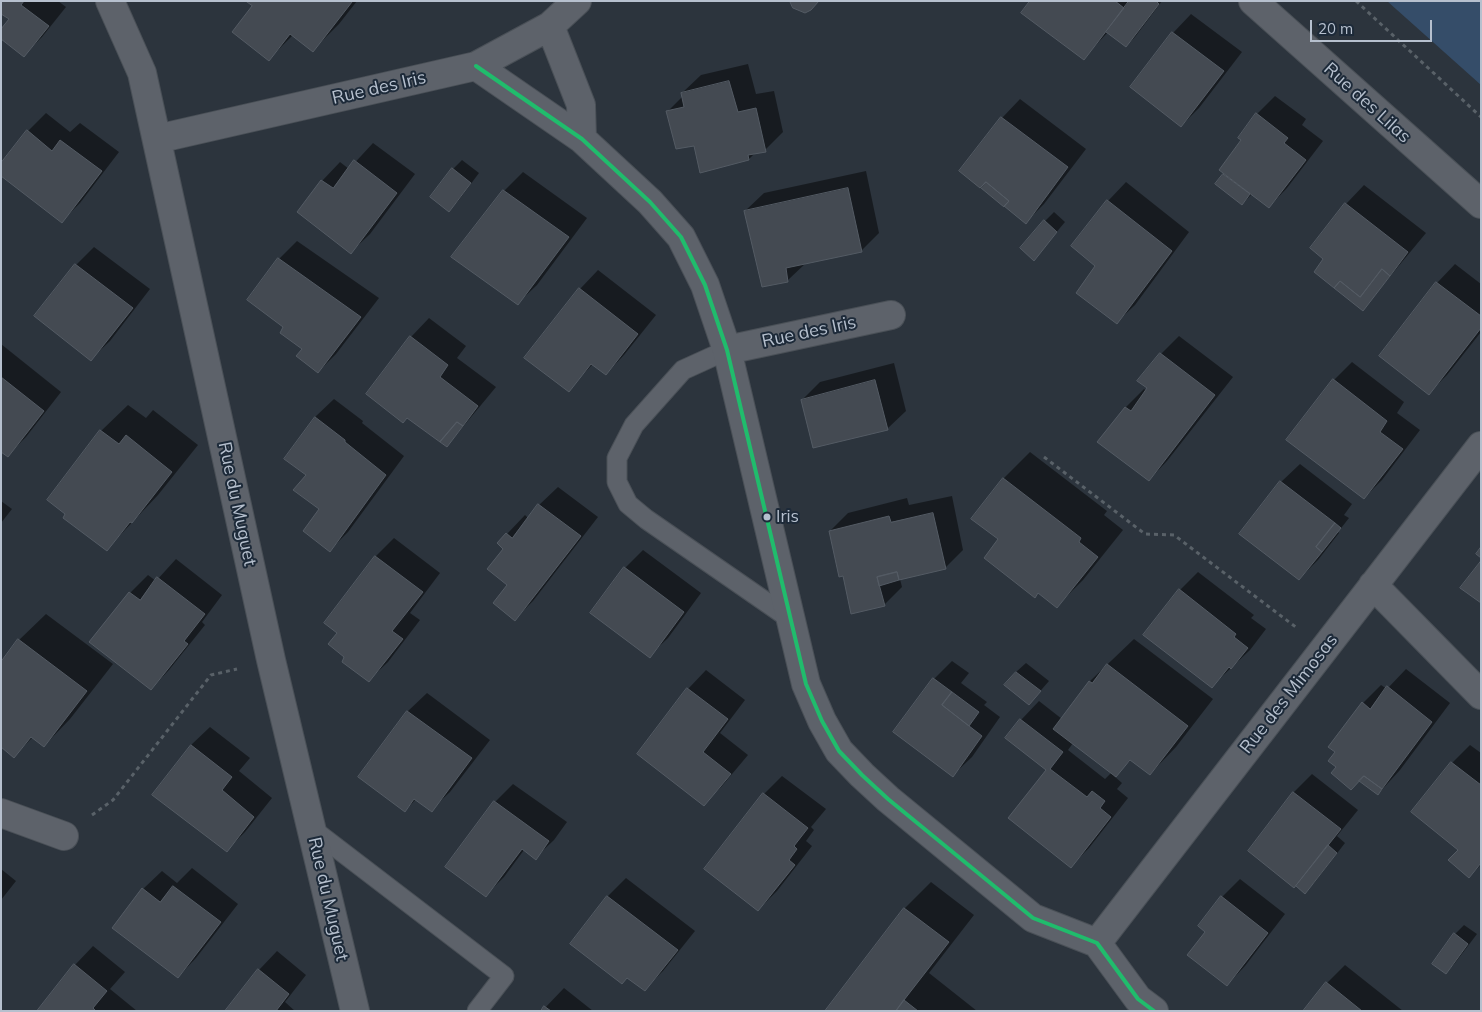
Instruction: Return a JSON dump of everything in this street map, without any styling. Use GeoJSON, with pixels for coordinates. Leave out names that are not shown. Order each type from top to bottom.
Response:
{"type":"FeatureCollection","features":[{"type":"Feature","properties":{"kind":"street","name":"Rue du Muguet"},"geometry":{"type":"LineString","coordinates":[[110,1],[142,73],[271,660],[355,1011]]}},
{"type":"Feature","properties":{"kind":"street","name":"Rue des Iris"},"geometry":{"type":"LineString","coordinates":[[157,138],[476,66],[550,26],[577,1]]}},
{"type":"Feature","properties":{"kind":"street","name":"Rue des Lilas"},"geometry":{"type":"LineString","coordinates":[[1252,1],[1481,204]]}},
{"type":"Feature","properties":{"kind":"street"},"geometry":{"type":"LineString","coordinates":[[550,26],[581,105],[582,140]]}},
{"type":"Feature","properties":{"kind":"street"},"geometry":{"type":"LineString","coordinates":[[476,66],[582,140],[650,202],[681,237],[705,285],[727,350],[806,684],[822,721],[839,751],[888,799],[1033,918],[1097,943],[1138,999],[1154,1011]]}},
{"type":"Feature","properties":{"kind":"street","name":"Rue des Iris"},"geometry":{"type":"LineString","coordinates":[[727,350],[892,315]]}},
{"type":"Feature","properties":{"kind":"street","name":"Rue des Mimosas"},"geometry":{"type":"LineString","coordinates":[[1097,943],[1481,446]]}},
{"type":"Feature","properties":{"kind":"street"},"geometry":{"type":"LineString","coordinates":[[1373,585],[1481,695]]}},
{"type":"Feature","properties":{"kind":"street"},"geometry":{"type":"LineString","coordinates":[[1,813],[64,836]]}},
{"type":"Feature","properties":{"kind":"lane"},"geometry":{"type":"LineString","coordinates":[[727,350],[683,370],[634,425],[617,458],[617,482],[628,504],[646,519],[790,618]]}},
{"type":"Feature","properties":{"kind":"lane"},"geometry":{"type":"LineString","coordinates":[[312,829],[504,976],[477,1011]]}},
{"type":"Feature","properties":{"kind":"path"},"geometry":{"type":"LineString","coordinates":[[1356,1],[1481,117]]}},
{"type":"Feature","properties":{"kind":"path"},"geometry":{"type":"LineString","coordinates":[[1044,457],[1146,534],[1174,535],[1324,648]]}},
{"type":"Feature","properties":{"kind":"path"},"geometry":{"type":"LineString","coordinates":[[64,836],[113,800],[211,675],[271,660]]}},
{"type":"Feature","properties":{"kind":"water"},"geometry":{"type":"Polygon","coordinates":[[[1387,1],[1481,1],[1481,85],[1387,1]]]}},
{"type":"Feature","properties":{"kind":"building"},"geometry":{"type":"Polygon","coordinates":[[[1,1],[24,1],[21,5],[49,26],[24,57],[1,39],[1,29],[9,19],[1,14],[1,1]]]}},
{"type":"Feature","properties":{"kind":"building"},"geometry":{"type":"Polygon","coordinates":[[[246,1],[352,2],[313,52],[290,34],[269,61],[232,32],[252,6],[246,1]]]}},
{"type":"Feature","properties":{"kind":"building"},"geometry":{"type":"Polygon","coordinates":[[[790,1],[819,1],[811,10],[805,13],[793,8],[790,1]]]}},
{"type":"Feature","properties":{"kind":"building"},"geometry":{"type":"Polygon","coordinates":[[[1030,1],[1115,1],[1124,8],[1084,60],[1021,13],[1030,1]]]}},
{"type":"Feature","properties":{"kind":"building"},"geometry":{"type":"Polygon","coordinates":[[[1129,1],[1156,1],[1159,4],[1126,47],[1106,32],[1129,1]]]}},
{"type":"Feature","properties":{"kind":"building"},"geometry":{"type":"Polygon","coordinates":[[[1172,32],[1224,71],[1181,127],[1130,87],[1172,32]]]}},
{"type":"Feature","properties":{"kind":"building"},"geometry":{"type":"Polygon","coordinates":[[[729,81],[738,112],[756,108],[766,152],[748,155],[749,160],[700,173],[694,146],[676,149],[666,111],[684,107],[681,93],[729,81]]]}},
{"type":"Feature","properties":{"kind":"building"},"geometry":{"type":"Polygon","coordinates":[[[1256,113],[1288,138],[1284,143],[1306,160],[1269,208],[1219,170],[1241,140],[1238,138],[1256,113]]]}},
{"type":"Feature","properties":{"kind":"building"},"geometry":{"type":"Polygon","coordinates":[[[1001,117],[1068,167],[1026,224],[1004,206],[1009,201],[986,182],[980,188],[959,171],[1001,117]]]}},
{"type":"Feature","properties":{"kind":"building"},"geometry":{"type":"Polygon","coordinates":[[[27,130],[52,151],[60,140],[102,171],[62,223],[1,176],[1,163],[27,130]]]}},
{"type":"Feature","properties":{"kind":"building"},"geometry":{"type":"Polygon","coordinates":[[[354,160],[397,193],[351,254],[297,212],[321,180],[333,188],[354,160]]]}},
{"type":"Feature","properties":{"kind":"building"},"geometry":{"type":"Polygon","coordinates":[[[452,168],[471,183],[449,212],[430,197],[452,168]]]}},
{"type":"Feature","properties":{"kind":"building"},"geometry":{"type":"Polygon","coordinates":[[[1223,174],[1250,194],[1242,205],[1215,184],[1223,174]]]}},
{"type":"Feature","properties":{"kind":"building"},"geometry":{"type":"Polygon","coordinates":[[[986,182],[1009,201],[1004,207],[981,188],[986,182]]]}},
{"type":"Feature","properties":{"kind":"building"},"geometry":{"type":"Polygon","coordinates":[[[848,188],[862,252],[786,268],[788,282],[762,287],[744,211],[848,188]]]}},
{"type":"Feature","properties":{"kind":"building"},"geometry":{"type":"Polygon","coordinates":[[[503,190],[569,237],[518,305],[451,257],[503,190]]]}},
{"type":"Feature","properties":{"kind":"building"},"geometry":{"type":"Polygon","coordinates":[[[1107,200],[1172,251],[1117,324],[1076,293],[1095,266],[1071,246],[1107,200]]]}},
{"type":"Feature","properties":{"kind":"building"},"geometry":{"type":"Polygon","coordinates":[[[1345,203],[1408,252],[1390,276],[1382,269],[1360,297],[1340,281],[1334,288],[1314,272],[1323,259],[1310,248],[1345,203]]]}},
{"type":"Feature","properties":{"kind":"building"},"geometry":{"type":"Polygon","coordinates":[[[1044,220],[1057,232],[1034,261],[1020,248],[1044,220]]]}},
{"type":"Feature","properties":{"kind":"building"},"geometry":{"type":"Polygon","coordinates":[[[278,258],[361,317],[318,373],[296,356],[302,349],[280,333],[283,327],[247,300],[278,258]]]}},
{"type":"Feature","properties":{"kind":"building"},"geometry":{"type":"Polygon","coordinates":[[[75,264],[133,308],[91,361],[34,316],[75,264]]]}},
{"type":"Feature","properties":{"kind":"building"},"geometry":{"type":"Polygon","coordinates":[[[1382,269],[1390,276],[1363,311],[1334,288],[1340,281],[1360,297],[1382,269]]]}},
{"type":"Feature","properties":{"kind":"building"},"geometry":{"type":"Polygon","coordinates":[[[1436,282],[1481,316],[1481,328],[1429,395],[1379,356],[1436,282]]]}},
{"type":"Feature","properties":{"kind":"building"},"geometry":{"type":"Polygon","coordinates":[[[579,288],[638,334],[606,375],[591,364],[569,392],[524,358],[579,288]]]}},
{"type":"Feature","properties":{"kind":"building"},"geometry":{"type":"Polygon","coordinates":[[[410,336],[448,365],[440,377],[478,406],[463,426],[457,422],[440,442],[407,418],[403,423],[366,394],[410,336]]]}},
{"type":"Feature","properties":{"kind":"building"},"geometry":{"type":"Polygon","coordinates":[[[1160,353],[1215,395],[1149,481],[1097,442],[1125,407],[1131,411],[1147,388],[1137,381],[1160,353]]]}},
{"type":"Feature","properties":{"kind":"building"},"geometry":{"type":"Polygon","coordinates":[[[1,377],[44,411],[8,457],[1,452],[1,377]]]}},
{"type":"Feature","properties":{"kind":"building"},"geometry":{"type":"Polygon","coordinates":[[[1333,379],[1387,421],[1380,432],[1403,449],[1364,499],[1286,440],[1333,379]]]}},
{"type":"Feature","properties":{"kind":"building"},"geometry":{"type":"Polygon","coordinates":[[[875,380],[888,430],[813,448],[801,400],[875,380]]]}},
{"type":"Feature","properties":{"kind":"building"},"geometry":{"type":"Polygon","coordinates":[[[315,417],[386,475],[330,552],[303,531],[319,509],[293,490],[306,475],[284,459],[315,417]]]}},
{"type":"Feature","properties":{"kind":"building"},"geometry":{"type":"Polygon","coordinates":[[[457,422],[463,426],[447,447],[440,442],[457,422]]]}},
{"type":"Feature","properties":{"kind":"building"},"geometry":{"type":"Polygon","coordinates":[[[100,430],[119,444],[126,435],[172,472],[132,523],[130,522],[107,551],[63,518],[65,514],[47,500],[100,430]]]}},
{"type":"Feature","properties":{"kind":"building"},"geometry":{"type":"Polygon","coordinates":[[[1003,478],[1081,538],[1079,542],[1098,557],[1057,608],[1038,593],[1035,598],[984,558],[998,539],[971,519],[1003,478]]]}},
{"type":"Feature","properties":{"kind":"building"},"geometry":{"type":"Polygon","coordinates":[[[1280,481],[1335,523],[1316,547],[1322,552],[1299,580],[1239,534],[1280,481]]]}},
{"type":"Feature","properties":{"kind":"building"},"geometry":{"type":"Polygon","coordinates":[[[538,504],[581,536],[515,621],[493,603],[507,585],[487,569],[503,549],[497,543],[506,533],[512,538],[538,504]]]}},
{"type":"Feature","properties":{"kind":"building"},"geometry":{"type":"Polygon","coordinates":[[[933,513],[946,569],[899,580],[897,572],[877,577],[885,606],[851,614],[843,576],[839,577],[829,531],[889,516],[891,522],[933,513]]]}},
{"type":"Feature","properties":{"kind":"building"},"geometry":{"type":"Polygon","coordinates":[[[1335,523],[1341,528],[1322,552],[1316,547],[1335,523]]]}},
{"type":"Feature","properties":{"kind":"building"},"geometry":{"type":"Polygon","coordinates":[[[1481,547],[1481,558],[1476,554],[1481,547]]]}},
{"type":"Feature","properties":{"kind":"building"},"geometry":{"type":"Polygon","coordinates":[[[375,556],[423,592],[392,631],[403,639],[369,682],[342,662],[344,657],[328,644],[337,633],[324,623],[375,556]]]}},
{"type":"Feature","properties":{"kind":"building"},"geometry":{"type":"Polygon","coordinates":[[[1481,561],[1481,603],[1460,588],[1481,561]]]}},
{"type":"Feature","properties":{"kind":"building"},"geometry":{"type":"Polygon","coordinates":[[[624,567],[684,612],[650,658],[590,613],[624,567]]]}},
{"type":"Feature","properties":{"kind":"building"},"geometry":{"type":"Polygon","coordinates":[[[897,572],[899,580],[879,586],[877,577],[897,572]]]}},
{"type":"Feature","properties":{"kind":"building"},"geometry":{"type":"Polygon","coordinates":[[[157,577],[205,614],[184,641],[188,644],[151,690],[89,642],[129,592],[140,600],[157,577]]]}},
{"type":"Feature","properties":{"kind":"building"},"geometry":{"type":"Polygon","coordinates":[[[1179,589],[1236,634],[1234,637],[1248,648],[1212,688],[1143,635],[1179,589]]]}},
{"type":"Feature","properties":{"kind":"building"},"geometry":{"type":"Polygon","coordinates":[[[18,639],[87,691],[44,747],[31,737],[14,758],[1,747],[1,662],[18,639]]]}},
{"type":"Feature","properties":{"kind":"building"},"geometry":{"type":"Polygon","coordinates":[[[1107,664],[1188,726],[1150,775],[1130,760],[1116,777],[1053,729],[1089,681],[1092,683],[1107,664]]]}},
{"type":"Feature","properties":{"kind":"building"},"geometry":{"type":"Polygon","coordinates":[[[1016,672],[1041,691],[1029,705],[1004,685],[1016,672]]]}},
{"type":"Feature","properties":{"kind":"building"},"geometry":{"type":"Polygon","coordinates":[[[933,678],[952,692],[942,705],[982,736],[953,777],[893,732],[933,678]]]}},
{"type":"Feature","properties":{"kind":"building"},"geometry":{"type":"Polygon","coordinates":[[[1387,686],[1432,722],[1382,789],[1364,776],[1351,790],[1331,773],[1336,767],[1328,761],[1335,752],[1328,747],[1362,702],[1370,709],[1387,686]]]}},
{"type":"Feature","properties":{"kind":"building"},"geometry":{"type":"Polygon","coordinates":[[[687,688],[728,719],[703,752],[731,774],[704,806],[637,754],[687,688]]]}},
{"type":"Feature","properties":{"kind":"building"},"geometry":{"type":"Polygon","coordinates":[[[952,692],[979,712],[969,726],[942,705],[952,692]]]}},
{"type":"Feature","properties":{"kind":"building"},"geometry":{"type":"Polygon","coordinates":[[[407,711],[472,758],[432,812],[414,799],[405,812],[358,777],[407,711]]]}},
{"type":"Feature","properties":{"kind":"building"},"geometry":{"type":"Polygon","coordinates":[[[1020,719],[1063,752],[1050,769],[1087,797],[1092,791],[1105,801],[1100,808],[1111,817],[1071,868],[1008,818],[1046,770],[1005,738],[1020,719]]]}},
{"type":"Feature","properties":{"kind":"building"},"geometry":{"type":"Polygon","coordinates":[[[191,745],[232,777],[222,790],[254,817],[227,852],[152,795],[191,745]]]}},
{"type":"Feature","properties":{"kind":"building"},"geometry":{"type":"Polygon","coordinates":[[[1451,762],[1481,785],[1481,863],[1469,878],[1448,860],[1458,850],[1411,812],[1451,762]]]}},
{"type":"Feature","properties":{"kind":"building"},"geometry":{"type":"Polygon","coordinates":[[[1364,776],[1382,789],[1378,795],[1359,781],[1364,776]]]}},
{"type":"Feature","properties":{"kind":"building"},"geometry":{"type":"Polygon","coordinates":[[[1293,792],[1341,829],[1294,888],[1248,851],[1293,792]]]}},
{"type":"Feature","properties":{"kind":"building"},"geometry":{"type":"Polygon","coordinates":[[[763,793],[808,828],[794,846],[797,849],[789,860],[795,865],[758,911],[704,869],[763,793]]]}},
{"type":"Feature","properties":{"kind":"building"},"geometry":{"type":"Polygon","coordinates":[[[494,801],[549,841],[536,860],[522,849],[486,897],[445,867],[494,801]]]}},
{"type":"Feature","properties":{"kind":"building"},"geometry":{"type":"Polygon","coordinates":[[[1328,845],[1337,853],[1305,894],[1296,886],[1328,845]]]}},
{"type":"Feature","properties":{"kind":"building"},"geometry":{"type":"Polygon","coordinates":[[[173,886],[221,922],[178,978],[112,928],[142,888],[160,902],[173,886]]]}},
{"type":"Feature","properties":{"kind":"building"},"geometry":{"type":"Polygon","coordinates":[[[607,896],[678,950],[645,991],[627,978],[622,984],[570,944],[607,896]]]}},
{"type":"Feature","properties":{"kind":"building"},"geometry":{"type":"Polygon","coordinates":[[[1221,896],[1268,933],[1227,986],[1187,955],[1205,932],[1198,926],[1221,896]]]}},
{"type":"Feature","properties":{"kind":"building"},"geometry":{"type":"Polygon","coordinates":[[[904,908],[949,942],[896,1011],[825,1011],[904,908]]]}},
{"type":"Feature","properties":{"kind":"building"},"geometry":{"type":"Polygon","coordinates":[[[1454,933],[1468,944],[1446,974],[1432,964],[1454,933]]]}},
{"type":"Feature","properties":{"kind":"building"},"geometry":{"type":"Polygon","coordinates":[[[74,964],[107,991],[93,1008],[96,1011],[37,1011],[74,964]]]}},
{"type":"Feature","properties":{"kind":"building"},"geometry":{"type":"Polygon","coordinates":[[[258,969],[289,994],[276,1011],[225,1011],[258,969]]]}},
{"type":"Feature","properties":{"kind":"building"},"geometry":{"type":"Polygon","coordinates":[[[1326,982],[1362,1011],[1303,1011],[1326,982]]]}},
{"type":"Feature","properties":{"kind":"building"},"geometry":{"type":"Polygon","coordinates":[[[904,1000],[918,1011],[896,1011],[904,1000]]]}},
{"type":"Feature","properties":{"kind":"building"},"geometry":{"type":"Polygon","coordinates":[[[544,1006],[551,1011],[541,1011],[544,1006]]]}},
{"type":"Feature","properties":{"kind":"transit line"},"geometry":{"type":"LineString","coordinates":[[476,66],[582,139],[650,202],[681,237],[705,285],[727,350],[806,684],[822,721],[839,751],[888,799],[1033,918],[1097,943],[1138,999],[1154,1011]]}},
{"type":"Feature","properties":{"kind":"place","name":"Iris"},"geometry":{"type":"Point","coordinates":[767,517]}}]}
